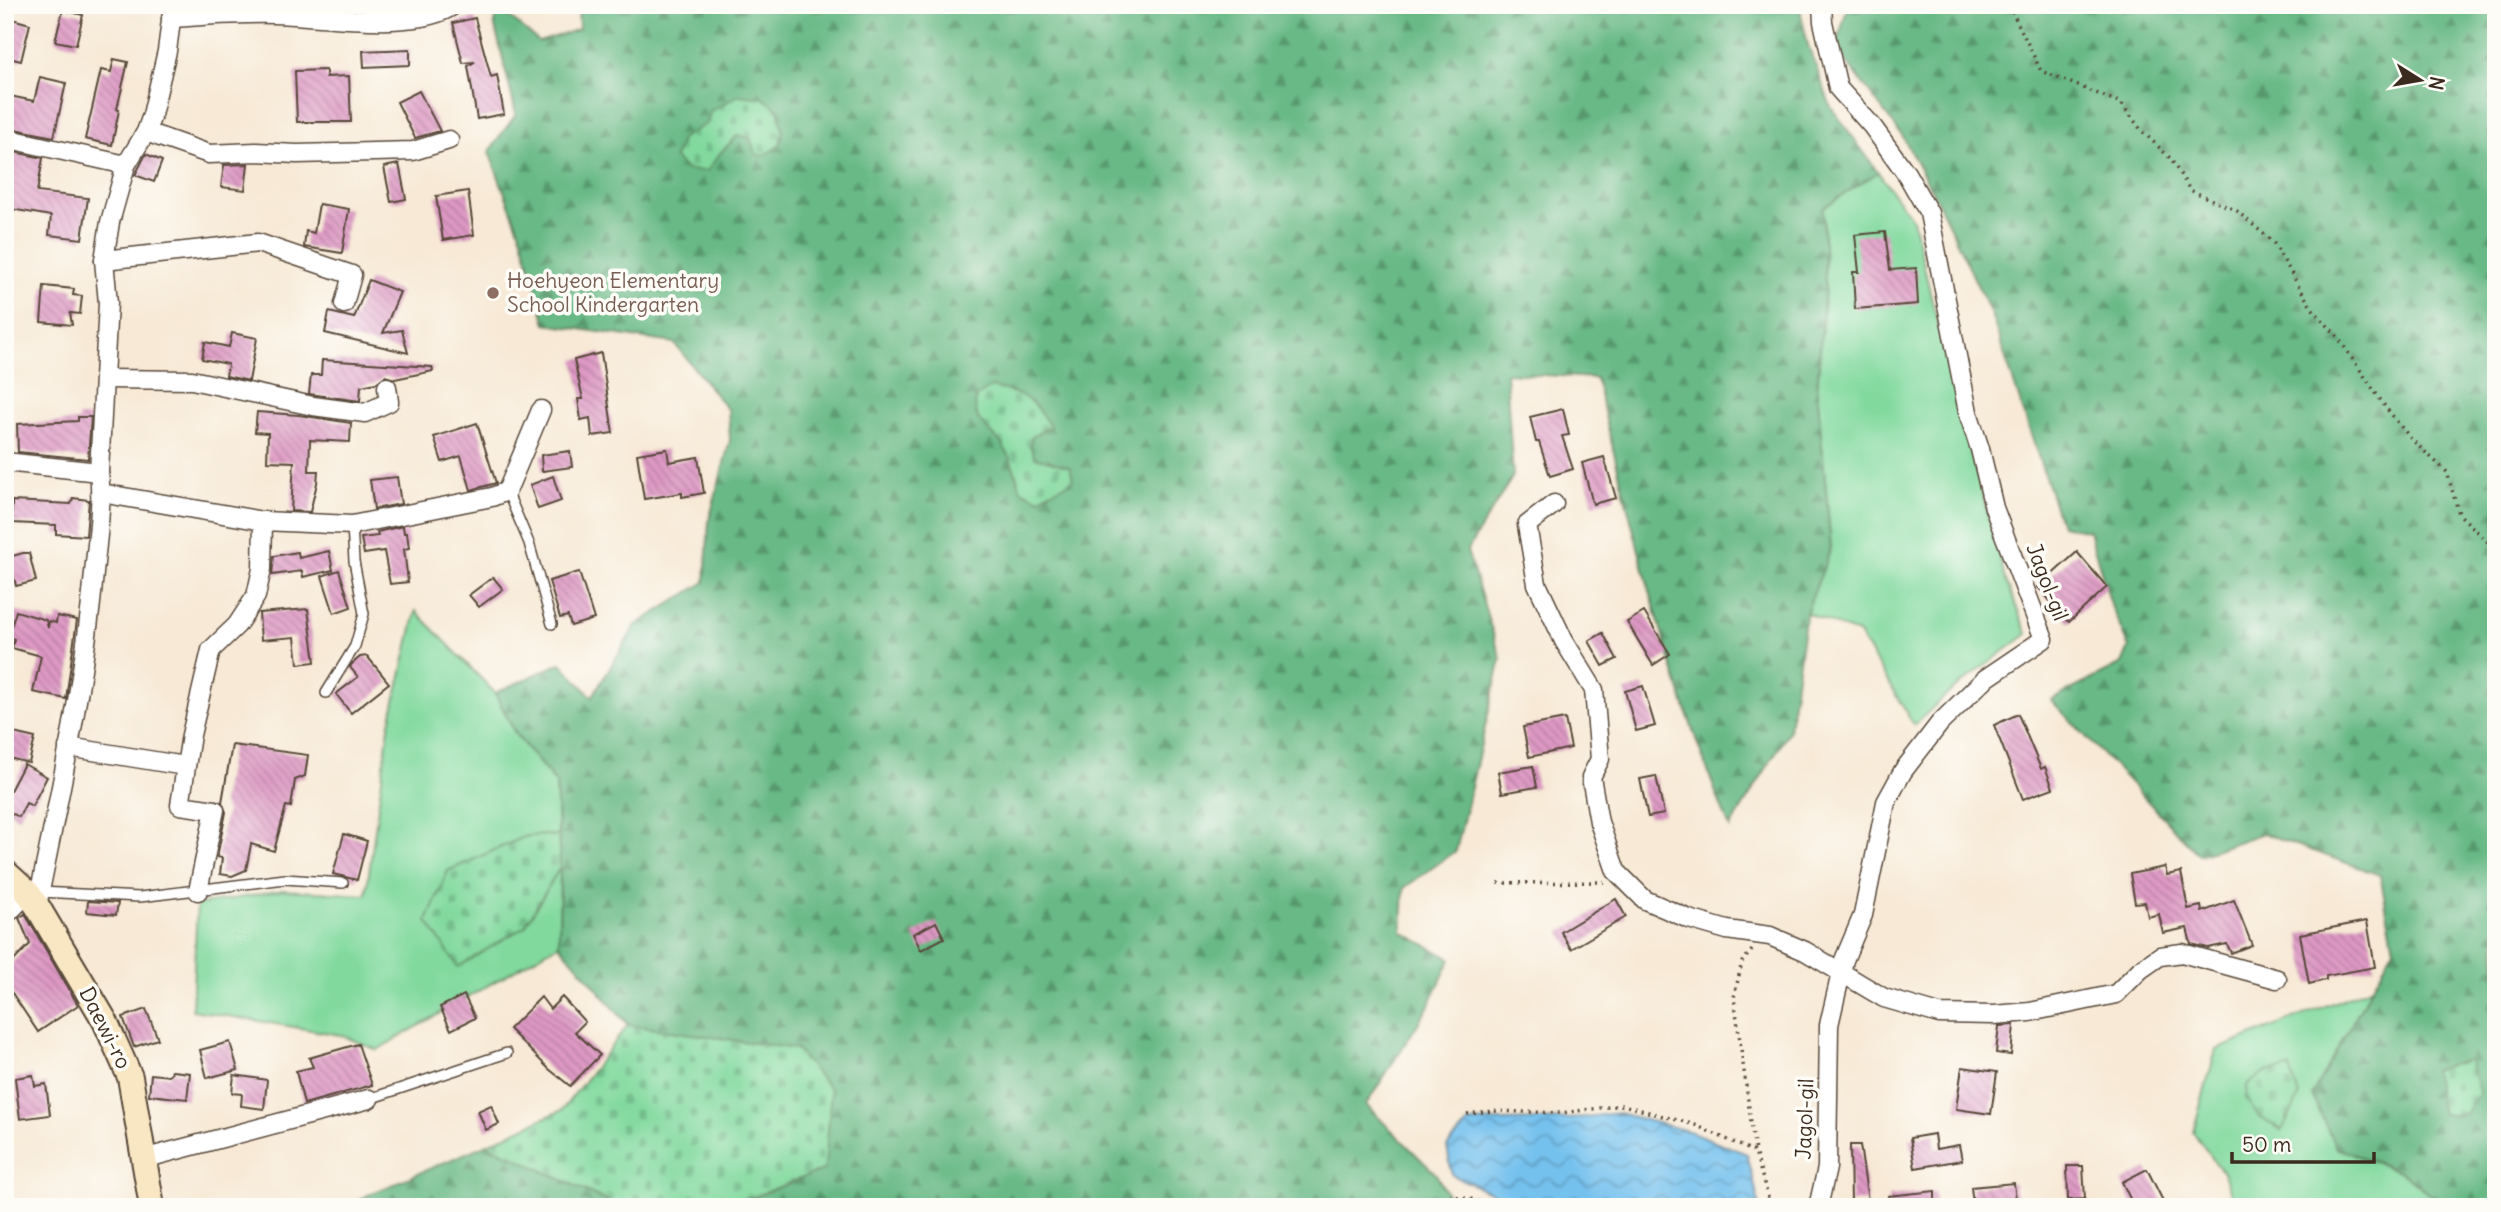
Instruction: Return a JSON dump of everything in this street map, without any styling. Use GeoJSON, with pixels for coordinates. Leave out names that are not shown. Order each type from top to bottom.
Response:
{"type":"FeatureCollection","features":[{"type":"Feature","properties":{"kind":"main road","name":"Daewi-ro"},"geometry":{"type":"LineString","coordinates":[[5,872],[35,897],[105,1021],[130,1077],[152,1207]]}},
{"type":"Feature","properties":{"kind":"street"},"geometry":{"type":"LineString","coordinates":[[5,916],[35,897],[68,747],[91,608],[101,493],[99,472],[108,303],[104,260],[110,222],[126,165],[146,132],[167,51],[172,12],[318,15],[363,20],[392,12],[430,16],[454,5]]}},
{"type":"Feature","properties":{"kind":"street","name":"Jagol-gil"},"geometry":{"type":"LineString","coordinates":[[1818,1207],[1827,1168],[1829,1025],[1844,960],[1863,915],[1886,802],[1903,771],[1940,723],[1985,679],[2045,639],[1994,508],[1968,412],[1929,213],[1906,173],[1872,125],[1838,88],[1822,14]]}},
{"type":"Feature","properties":{"kind":"street"},"geometry":{"type":"LineString","coordinates":[[146,132],[209,155],[413,151],[449,140]]}},
{"type":"Feature","properties":{"kind":"street"},"geometry":{"type":"LineString","coordinates":[[5,138],[126,165]]}},
{"type":"Feature","properties":{"kind":"street"},"geometry":{"type":"LineString","coordinates":[[104,260],[258,243],[352,275],[344,304]]}},
{"type":"Feature","properties":{"kind":"street"},"geometry":{"type":"LineString","coordinates":[[105,379],[192,380],[313,406],[365,413],[389,402],[387,387]]}},
{"type":"Feature","properties":{"kind":"street"},"geometry":{"type":"LineString","coordinates":[[101,493],[263,521],[352,525],[492,497],[507,491],[541,410]]}},
{"type":"Feature","properties":{"kind":"street"},"geometry":{"type":"LineString","coordinates":[[5,462],[99,472]]}},
{"type":"Feature","properties":{"kind":"street"},"geometry":{"type":"LineString","coordinates":[[1554,504],[1527,524],[1535,572],[1564,641],[1594,690],[1601,759],[1591,777],[1599,822],[1616,871],[1645,900],[1689,919],[1727,930],[1764,936],[1805,951],[1884,999],[1938,1014],[2030,1012],[2116,994],[2140,970],[2160,956],[2182,953],[2277,979]]}},
{"type":"Feature","properties":{"kind":"street"},"geometry":{"type":"LineString","coordinates":[[198,891],[215,810],[180,805],[185,766],[211,650],[237,625],[256,596],[262,569],[263,521]]}},
{"type":"Feature","properties":{"kind":"street"},"geometry":{"type":"LineString","coordinates":[[68,747],[185,766]]}},
{"type":"Feature","properties":{"kind":"street"},"geometry":{"type":"LineString","coordinates":[[143,1159],[369,1099]]}},
{"type":"Feature","properties":{"kind":"lane"},"geometry":{"type":"LineString","coordinates":[[507,491],[529,543],[552,624]]}},
{"type":"Feature","properties":{"kind":"lane"},"geometry":{"type":"LineString","coordinates":[[326,693],[355,646],[364,614],[354,561],[352,525]]}},
{"type":"Feature","properties":{"kind":"lane"},"geometry":{"type":"LineString","coordinates":[[35,897],[140,897],[285,880],[344,883]]}},
{"type":"Feature","properties":{"kind":"lane"},"geometry":{"type":"LineString","coordinates":[[369,1099],[507,1053]]}},
{"type":"Feature","properties":{"kind":"path"},"geometry":{"type":"LineString","coordinates":[[2009,5],[2041,71],[2121,103],[2143,131],[2170,158],[2190,190],[2237,211],[2273,242],[2311,307],[2337,336],[2386,408],[2412,440],[2446,472],[2459,514],[2496,550]]}},
{"type":"Feature","properties":{"kind":"path"},"geometry":{"type":"LineString","coordinates":[[1498,883],[1628,882]]}},
{"type":"Feature","properties":{"kind":"path"},"geometry":{"type":"LineString","coordinates":[[1764,936],[1742,962],[1734,997],[1755,1152],[1771,1207]]}},
{"type":"Feature","properties":{"kind":"path"},"geometry":{"type":"LineString","coordinates":[[1467,1114],[1492,1111],[1562,1113],[1623,1105],[1695,1125],[1755,1152]]}},
{"type":"Feature","properties":{"kind":"path"},"geometry":{"type":"LineString","coordinates":[[1426,1207],[1426,1204],[1441,1196],[1469,1198],[1495,1207]]}},
{"type":"Feature","properties":{"kind":"green space"},"geometry":{"type":"Polygon","coordinates":[[[578,5],[1799,5],[1808,45],[1831,107],[1878,172],[1823,208],[1825,286],[1817,389],[1831,548],[1806,613],[1789,731],[1730,828],[1689,718],[1654,606],[1596,378],[1506,373],[1513,476],[1467,551],[1501,659],[1456,851],[1404,888],[1402,932],[1451,959],[1426,1011],[1366,1105],[1436,1174],[1454,1207],[716,1207],[756,1196],[825,1169],[796,1049],[628,1025],[559,944],[560,867],[556,783],[516,735],[495,693],[561,663],[592,697],[636,625],[705,582],[709,521],[730,440],[728,410],[674,343],[546,324],[522,238],[489,152],[516,114],[494,22],[500,9],[539,42],[579,29],[578,5]]]}},
{"type":"Feature","properties":{"kind":"green space"},"geometry":{"type":"Polygon","coordinates":[[[1848,5],[2496,5],[2496,1207],[2446,1207],[2402,1172],[2336,1148],[2312,1095],[2394,948],[2380,875],[2263,833],[2199,855],[2051,700],[2122,664],[2129,648],[2112,608],[2089,531],[2061,525],[1991,314],[1939,204],[1903,137],[1836,48],[1848,5]]]}},
{"type":"Feature","properties":{"kind":"green space"},"geometry":{"type":"Polygon","coordinates":[[[739,95],[763,98],[778,109],[783,131],[780,145],[763,156],[756,154],[750,138],[738,135],[707,171],[687,170],[674,158],[682,138],[706,124],[711,111],[739,95]]]}},
{"type":"Feature","properties":{"kind":"green space"},"geometry":{"type":"Polygon","coordinates":[[[1878,172],[1913,220],[1942,343],[2005,578],[2027,634],[1950,692],[1914,725],[1859,634],[1806,613],[1831,548],[1817,389],[1825,286],[1823,208],[1878,172]]]}},
{"type":"Feature","properties":{"kind":"green space"},"geometry":{"type":"Polygon","coordinates":[[[991,387],[1020,395],[1037,408],[1050,426],[1032,437],[1030,446],[1035,457],[1070,467],[1073,480],[1040,499],[1021,490],[1005,448],[978,419],[976,413],[976,397],[991,387]]]}},
{"type":"Feature","properties":{"kind":"green space"},"geometry":{"type":"Polygon","coordinates":[[[416,611],[495,693],[516,735],[556,783],[558,835],[526,836],[448,871],[427,921],[459,966],[525,926],[560,867],[559,944],[377,1050],[341,1035],[192,1010],[197,905],[283,890],[366,895],[389,727],[416,611]]]}},
{"type":"Feature","properties":{"kind":"green space"},"geometry":{"type":"Polygon","coordinates":[[[558,835],[560,867],[525,926],[458,967],[427,921],[448,871],[526,836],[558,835]]]}},
{"type":"Feature","properties":{"kind":"green space"},"geometry":{"type":"Polygon","coordinates":[[[2373,987],[2367,998],[2336,1148],[2402,1172],[2446,1207],[2236,1207],[2224,1174],[2193,1132],[2216,1050],[2373,987]]]}},
{"type":"Feature","properties":{"kind":"green space"},"geometry":{"type":"Polygon","coordinates":[[[628,1025],[796,1049],[831,1090],[825,1169],[756,1196],[716,1207],[620,1207],[487,1144],[562,1110],[628,1025]]]}},
{"type":"Feature","properties":{"kind":"green space"},"geometry":{"type":"Polygon","coordinates":[[[2469,1060],[2479,1092],[2466,1113],[2453,1116],[2442,1113],[2433,1070],[2469,1060]]]}},
{"type":"Feature","properties":{"kind":"green space"},"geometry":{"type":"Polygon","coordinates":[[[2290,1068],[2299,1097],[2282,1130],[2259,1117],[2246,1099],[2247,1086],[2264,1072],[2290,1068]]]}},
{"type":"Feature","properties":{"kind":"green space"},"geometry":{"type":"Polygon","coordinates":[[[487,1144],[620,1207],[348,1207],[368,1195],[487,1144]]]}},
{"type":"Feature","properties":{"kind":"water"},"geometry":{"type":"Polygon","coordinates":[[[1619,1113],[1692,1132],[1747,1154],[1760,1207],[1523,1207],[1452,1175],[1447,1147],[1469,1122],[1568,1119],[1619,1113]]]}},
{"type":"Feature","properties":{"kind":"building"},"geometry":{"type":"Polygon","coordinates":[[[63,10],[83,15],[76,45],[55,41],[63,10]]]}},
{"type":"Feature","properties":{"kind":"building"},"geometry":{"type":"Polygon","coordinates":[[[5,17],[30,24],[21,61],[5,57],[5,17]]]}},
{"type":"Feature","properties":{"kind":"building"},"geometry":{"type":"Polygon","coordinates":[[[475,18],[491,77],[497,75],[504,114],[477,119],[468,66],[475,62],[463,63],[453,23],[475,18]]]}},
{"type":"Feature","properties":{"kind":"building"},"geometry":{"type":"Polygon","coordinates":[[[410,49],[410,65],[364,67],[363,51],[410,49]]]}},
{"type":"Feature","properties":{"kind":"building"},"geometry":{"type":"Polygon","coordinates":[[[114,59],[128,62],[112,145],[85,139],[101,70],[111,72],[114,59]]]}},
{"type":"Feature","properties":{"kind":"building"},"geometry":{"type":"Polygon","coordinates":[[[326,70],[326,77],[349,76],[351,122],[297,122],[295,71],[326,70]]]}},
{"type":"Feature","properties":{"kind":"building"},"geometry":{"type":"Polygon","coordinates":[[[40,77],[66,83],[54,137],[5,127],[5,95],[34,101],[40,77]]]}},
{"type":"Feature","properties":{"kind":"building"},"geometry":{"type":"Polygon","coordinates":[[[419,91],[440,131],[415,138],[397,102],[419,91]]]}},
{"type":"Feature","properties":{"kind":"building"},"geometry":{"type":"Polygon","coordinates":[[[5,150],[43,158],[37,192],[88,198],[82,239],[49,235],[51,216],[5,208],[5,150]]]}},
{"type":"Feature","properties":{"kind":"building"},"geometry":{"type":"Polygon","coordinates":[[[146,154],[162,161],[154,182],[135,175],[146,154]]]}},
{"type":"Feature","properties":{"kind":"building"},"geometry":{"type":"Polygon","coordinates":[[[248,164],[245,190],[221,187],[224,165],[248,164]]]}},
{"type":"Feature","properties":{"kind":"building"},"geometry":{"type":"Polygon","coordinates":[[[399,164],[406,199],[391,202],[384,167],[399,164]]]}},
{"type":"Feature","properties":{"kind":"building"},"geometry":{"type":"Polygon","coordinates":[[[468,191],[474,235],[443,240],[436,196],[468,191]]]}},
{"type":"Feature","properties":{"kind":"building"},"geometry":{"type":"Polygon","coordinates":[[[319,204],[349,209],[342,253],[304,247],[306,231],[314,233],[319,204]]]}},
{"type":"Feature","properties":{"kind":"building"},"geometry":{"type":"Polygon","coordinates":[[[1885,232],[1890,270],[1916,268],[1918,304],[1855,309],[1853,272],[1859,272],[1855,235],[1885,232]]]}},
{"type":"Feature","properties":{"kind":"building"},"geometry":{"type":"Polygon","coordinates":[[[369,280],[400,292],[383,333],[402,330],[408,353],[325,333],[329,312],[354,318],[369,280]]]}},
{"type":"Feature","properties":{"kind":"building"},"geometry":{"type":"Polygon","coordinates":[[[44,286],[74,289],[73,295],[82,296],[80,314],[70,313],[72,325],[41,322],[44,286]]]}},
{"type":"Feature","properties":{"kind":"building"},"geometry":{"type":"Polygon","coordinates":[[[232,333],[257,338],[249,381],[226,376],[228,364],[202,359],[205,342],[229,347],[232,333]]]}},
{"type":"Feature","properties":{"kind":"building"},"geometry":{"type":"Polygon","coordinates":[[[601,353],[613,433],[592,436],[590,418],[581,420],[578,399],[583,399],[574,360],[601,353]]]}},
{"type":"Feature","properties":{"kind":"building"},"geometry":{"type":"Polygon","coordinates":[[[322,360],[432,367],[433,371],[395,379],[385,376],[376,383],[361,386],[360,401],[309,394],[311,375],[321,375],[322,360]]]}},
{"type":"Feature","properties":{"kind":"building"},"geometry":{"type":"Polygon","coordinates":[[[1563,409],[1569,435],[1562,436],[1573,469],[1550,476],[1539,442],[1536,442],[1530,417],[1563,409]]]}},
{"type":"Feature","properties":{"kind":"building"},"geometry":{"type":"Polygon","coordinates":[[[257,412],[351,423],[350,442],[310,440],[309,471],[318,471],[310,512],[291,511],[294,462],[267,461],[268,433],[255,432],[257,412]]]}},
{"type":"Feature","properties":{"kind":"building"},"geometry":{"type":"Polygon","coordinates":[[[78,417],[91,417],[88,459],[18,452],[17,424],[78,421],[78,417]]]}},
{"type":"Feature","properties":{"kind":"building"},"geometry":{"type":"Polygon","coordinates":[[[477,423],[496,483],[471,490],[461,456],[442,462],[434,437],[477,423]]]}},
{"type":"Feature","properties":{"kind":"building"},"geometry":{"type":"Polygon","coordinates":[[[667,449],[669,462],[698,457],[704,493],[682,497],[682,493],[644,499],[637,454],[667,449]]]}},
{"type":"Feature","properties":{"kind":"building"},"geometry":{"type":"Polygon","coordinates":[[[570,451],[572,467],[542,471],[541,455],[570,451]]]}},
{"type":"Feature","properties":{"kind":"building"},"geometry":{"type":"Polygon","coordinates":[[[1604,457],[1616,498],[1593,504],[1582,463],[1604,457]]]}},
{"type":"Feature","properties":{"kind":"building"},"geometry":{"type":"Polygon","coordinates":[[[553,476],[561,501],[538,509],[530,485],[553,476]]]}},
{"type":"Feature","properties":{"kind":"building"},"geometry":{"type":"Polygon","coordinates":[[[397,477],[401,504],[374,509],[370,480],[397,477]]]}},
{"type":"Feature","properties":{"kind":"building"},"geometry":{"type":"Polygon","coordinates":[[[73,498],[89,500],[86,536],[56,534],[56,525],[12,523],[12,501],[71,504],[73,498]]]}},
{"type":"Feature","properties":{"kind":"building"},"geometry":{"type":"Polygon","coordinates":[[[403,526],[409,548],[404,549],[408,582],[390,584],[384,551],[364,554],[361,538],[378,536],[377,532],[403,526]]]}},
{"type":"Feature","properties":{"kind":"building"},"geometry":{"type":"Polygon","coordinates":[[[329,551],[333,570],[303,577],[302,571],[272,575],[274,556],[298,552],[299,558],[329,551]]]}},
{"type":"Feature","properties":{"kind":"building"},"geometry":{"type":"Polygon","coordinates":[[[2077,552],[2107,587],[2069,622],[2038,587],[2077,552]]]}},
{"type":"Feature","properties":{"kind":"building"},"geometry":{"type":"Polygon","coordinates":[[[29,553],[36,581],[16,586],[9,557],[29,553]]]}},
{"type":"Feature","properties":{"kind":"building"},"geometry":{"type":"Polygon","coordinates":[[[339,570],[351,607],[334,613],[322,576],[339,570]]]}},
{"type":"Feature","properties":{"kind":"building"},"geometry":{"type":"Polygon","coordinates":[[[579,572],[594,619],[571,626],[568,616],[560,618],[549,581],[579,572]]]}},
{"type":"Feature","properties":{"kind":"building"},"geometry":{"type":"Polygon","coordinates":[[[493,577],[503,589],[479,607],[469,595],[493,577]]]}},
{"type":"Feature","properties":{"kind":"building"},"geometry":{"type":"Polygon","coordinates":[[[308,609],[315,662],[298,664],[295,637],[261,640],[259,613],[308,609]]]}},
{"type":"Feature","properties":{"kind":"building"},"geometry":{"type":"Polygon","coordinates":[[[16,611],[46,620],[48,628],[49,621],[56,623],[57,616],[77,620],[66,699],[33,692],[41,656],[12,648],[14,639],[8,637],[16,611]]]}},
{"type":"Feature","properties":{"kind":"building"},"geometry":{"type":"Polygon","coordinates":[[[1644,612],[1670,654],[1653,665],[1627,622],[1644,612]]]}},
{"type":"Feature","properties":{"kind":"building"},"geometry":{"type":"Polygon","coordinates":[[[1603,633],[1617,659],[1603,666],[1589,641],[1603,633]]]}},
{"type":"Feature","properties":{"kind":"building"},"geometry":{"type":"Polygon","coordinates":[[[367,656],[389,683],[351,713],[336,694],[358,677],[350,667],[352,664],[360,657],[367,656]]]}},
{"type":"Feature","properties":{"kind":"building"},"geometry":{"type":"Polygon","coordinates":[[[1643,686],[1655,726],[1636,731],[1625,691],[1643,686]]]}},
{"type":"Feature","properties":{"kind":"building"},"geometry":{"type":"Polygon","coordinates":[[[2018,714],[2041,769],[2045,767],[2053,788],[2023,799],[1994,725],[2018,714]]]}},
{"type":"Feature","properties":{"kind":"building"},"geometry":{"type":"Polygon","coordinates":[[[1565,719],[1571,748],[1529,757],[1523,727],[1565,719]]]}},
{"type":"Feature","properties":{"kind":"building"},"geometry":{"type":"Polygon","coordinates":[[[5,731],[35,738],[29,763],[5,757],[5,731]]]}},
{"type":"Feature","properties":{"kind":"building"},"geometry":{"type":"Polygon","coordinates":[[[232,745],[308,755],[305,776],[295,780],[291,807],[286,806],[274,851],[251,844],[246,870],[232,876],[220,874],[222,858],[217,857],[226,812],[222,802],[232,745]]]}},
{"type":"Feature","properties":{"kind":"building"},"geometry":{"type":"Polygon","coordinates":[[[24,764],[47,777],[32,806],[26,803],[19,817],[5,810],[5,800],[24,764]]]}},
{"type":"Feature","properties":{"kind":"building"},"geometry":{"type":"Polygon","coordinates":[[[1533,766],[1537,787],[1502,793],[1498,772],[1533,766]]]}},
{"type":"Feature","properties":{"kind":"building"},"geometry":{"type":"Polygon","coordinates":[[[1656,776],[1664,814],[1648,817],[1640,779],[1656,776]]]}},
{"type":"Feature","properties":{"kind":"building"},"geometry":{"type":"Polygon","coordinates":[[[344,834],[367,841],[357,880],[333,874],[344,834]]]}},
{"type":"Feature","properties":{"kind":"building"},"geometry":{"type":"Polygon","coordinates":[[[2165,867],[2167,875],[2181,872],[2188,909],[2201,906],[2202,912],[2234,900],[2252,945],[2231,953],[2227,944],[2208,948],[2191,944],[2187,928],[2163,933],[2159,914],[2148,917],[2145,902],[2135,903],[2130,874],[2165,867]]]}},
{"type":"Feature","properties":{"kind":"building"},"geometry":{"type":"Polygon","coordinates":[[[1616,899],[1626,917],[1571,949],[1561,932],[1616,899]]]}},
{"type":"Feature","properties":{"kind":"building"},"geometry":{"type":"Polygon","coordinates":[[[88,901],[118,903],[116,915],[87,912],[88,901]]]}},
{"type":"Feature","properties":{"kind":"building"},"geometry":{"type":"Polygon","coordinates":[[[25,914],[78,1005],[38,1032],[12,993],[5,1000],[5,970],[30,944],[19,918],[25,914]]]}},
{"type":"Feature","properties":{"kind":"building"},"geometry":{"type":"Polygon","coordinates":[[[2367,921],[2375,967],[2326,976],[2326,980],[2309,984],[2300,934],[2367,921]]]}},
{"type":"Feature","properties":{"kind":"building"},"geometry":{"type":"Polygon","coordinates":[[[936,922],[944,938],[921,950],[913,934],[936,922]]]}},
{"type":"Feature","properties":{"kind":"building"},"geometry":{"type":"Polygon","coordinates":[[[464,995],[475,1018],[451,1030],[440,1007],[464,995]]]}},
{"type":"Feature","properties":{"kind":"building"},"geometry":{"type":"Polygon","coordinates":[[[541,997],[550,1009],[562,997],[585,1022],[575,1032],[600,1055],[570,1086],[509,1029],[541,997]]]}},
{"type":"Feature","properties":{"kind":"building"},"geometry":{"type":"Polygon","coordinates":[[[146,1009],[158,1039],[134,1047],[123,1017],[146,1009]]]}},
{"type":"Feature","properties":{"kind":"building"},"geometry":{"type":"Polygon","coordinates":[[[2014,1025],[2011,1055],[1996,1053],[1999,1026],[2014,1025]]]}},
{"type":"Feature","properties":{"kind":"building"},"geometry":{"type":"Polygon","coordinates":[[[230,1042],[238,1070],[207,1078],[200,1050],[230,1042]]]}},
{"type":"Feature","properties":{"kind":"building"},"geometry":{"type":"Polygon","coordinates":[[[358,1044],[372,1085],[304,1104],[296,1071],[313,1067],[309,1058],[358,1044]]]}},
{"type":"Feature","properties":{"kind":"building"},"geometry":{"type":"Polygon","coordinates":[[[1962,1067],[1997,1072],[1991,1114],[1956,1109],[1962,1067]]]}},
{"type":"Feature","properties":{"kind":"building"},"geometry":{"type":"Polygon","coordinates":[[[172,1071],[190,1073],[187,1099],[149,1095],[151,1074],[169,1076],[172,1071]]]}},
{"type":"Feature","properties":{"kind":"building"},"geometry":{"type":"Polygon","coordinates":[[[33,1075],[35,1086],[46,1084],[50,1115],[20,1119],[15,1078],[33,1075]]]}},
{"type":"Feature","properties":{"kind":"building"},"geometry":{"type":"Polygon","coordinates":[[[234,1075],[267,1080],[264,1109],[241,1106],[242,1094],[232,1093],[234,1075]]]}},
{"type":"Feature","properties":{"kind":"building"},"geometry":{"type":"Polygon","coordinates":[[[491,1105],[499,1124],[486,1130],[478,1111],[491,1105]]]}},
{"type":"Feature","properties":{"kind":"building"},"geometry":{"type":"Polygon","coordinates":[[[1934,1134],[1936,1149],[1959,1145],[1962,1160],[1915,1168],[1910,1138],[1934,1134]]]}},
{"type":"Feature","properties":{"kind":"building"},"geometry":{"type":"Polygon","coordinates":[[[1850,1145],[1860,1145],[1868,1201],[1851,1202],[1850,1145]]]}},
{"type":"Feature","properties":{"kind":"building"},"geometry":{"type":"Polygon","coordinates":[[[2067,1166],[2083,1166],[2085,1199],[2068,1200],[2067,1166]]]}},
{"type":"Feature","properties":{"kind":"building"},"geometry":{"type":"Polygon","coordinates":[[[2147,1169],[2166,1207],[2134,1207],[2122,1182],[2147,1169]]]}},
{"type":"Feature","properties":{"kind":"building"},"geometry":{"type":"Polygon","coordinates":[[[2014,1183],[2016,1200],[1973,1204],[1971,1187],[2014,1183]]]}},
{"type":"Feature","properties":{"kind":"building"},"geometry":{"type":"Polygon","coordinates":[[[1935,1191],[1935,1207],[1889,1207],[1888,1196],[1935,1191]]]}},
{"type":"Feature","properties":{"kind":"place","name":"Hoehyeon Elementary School Kindergarten"},"geometry":{"type":"Point","coordinates":[493,293]}}]}
